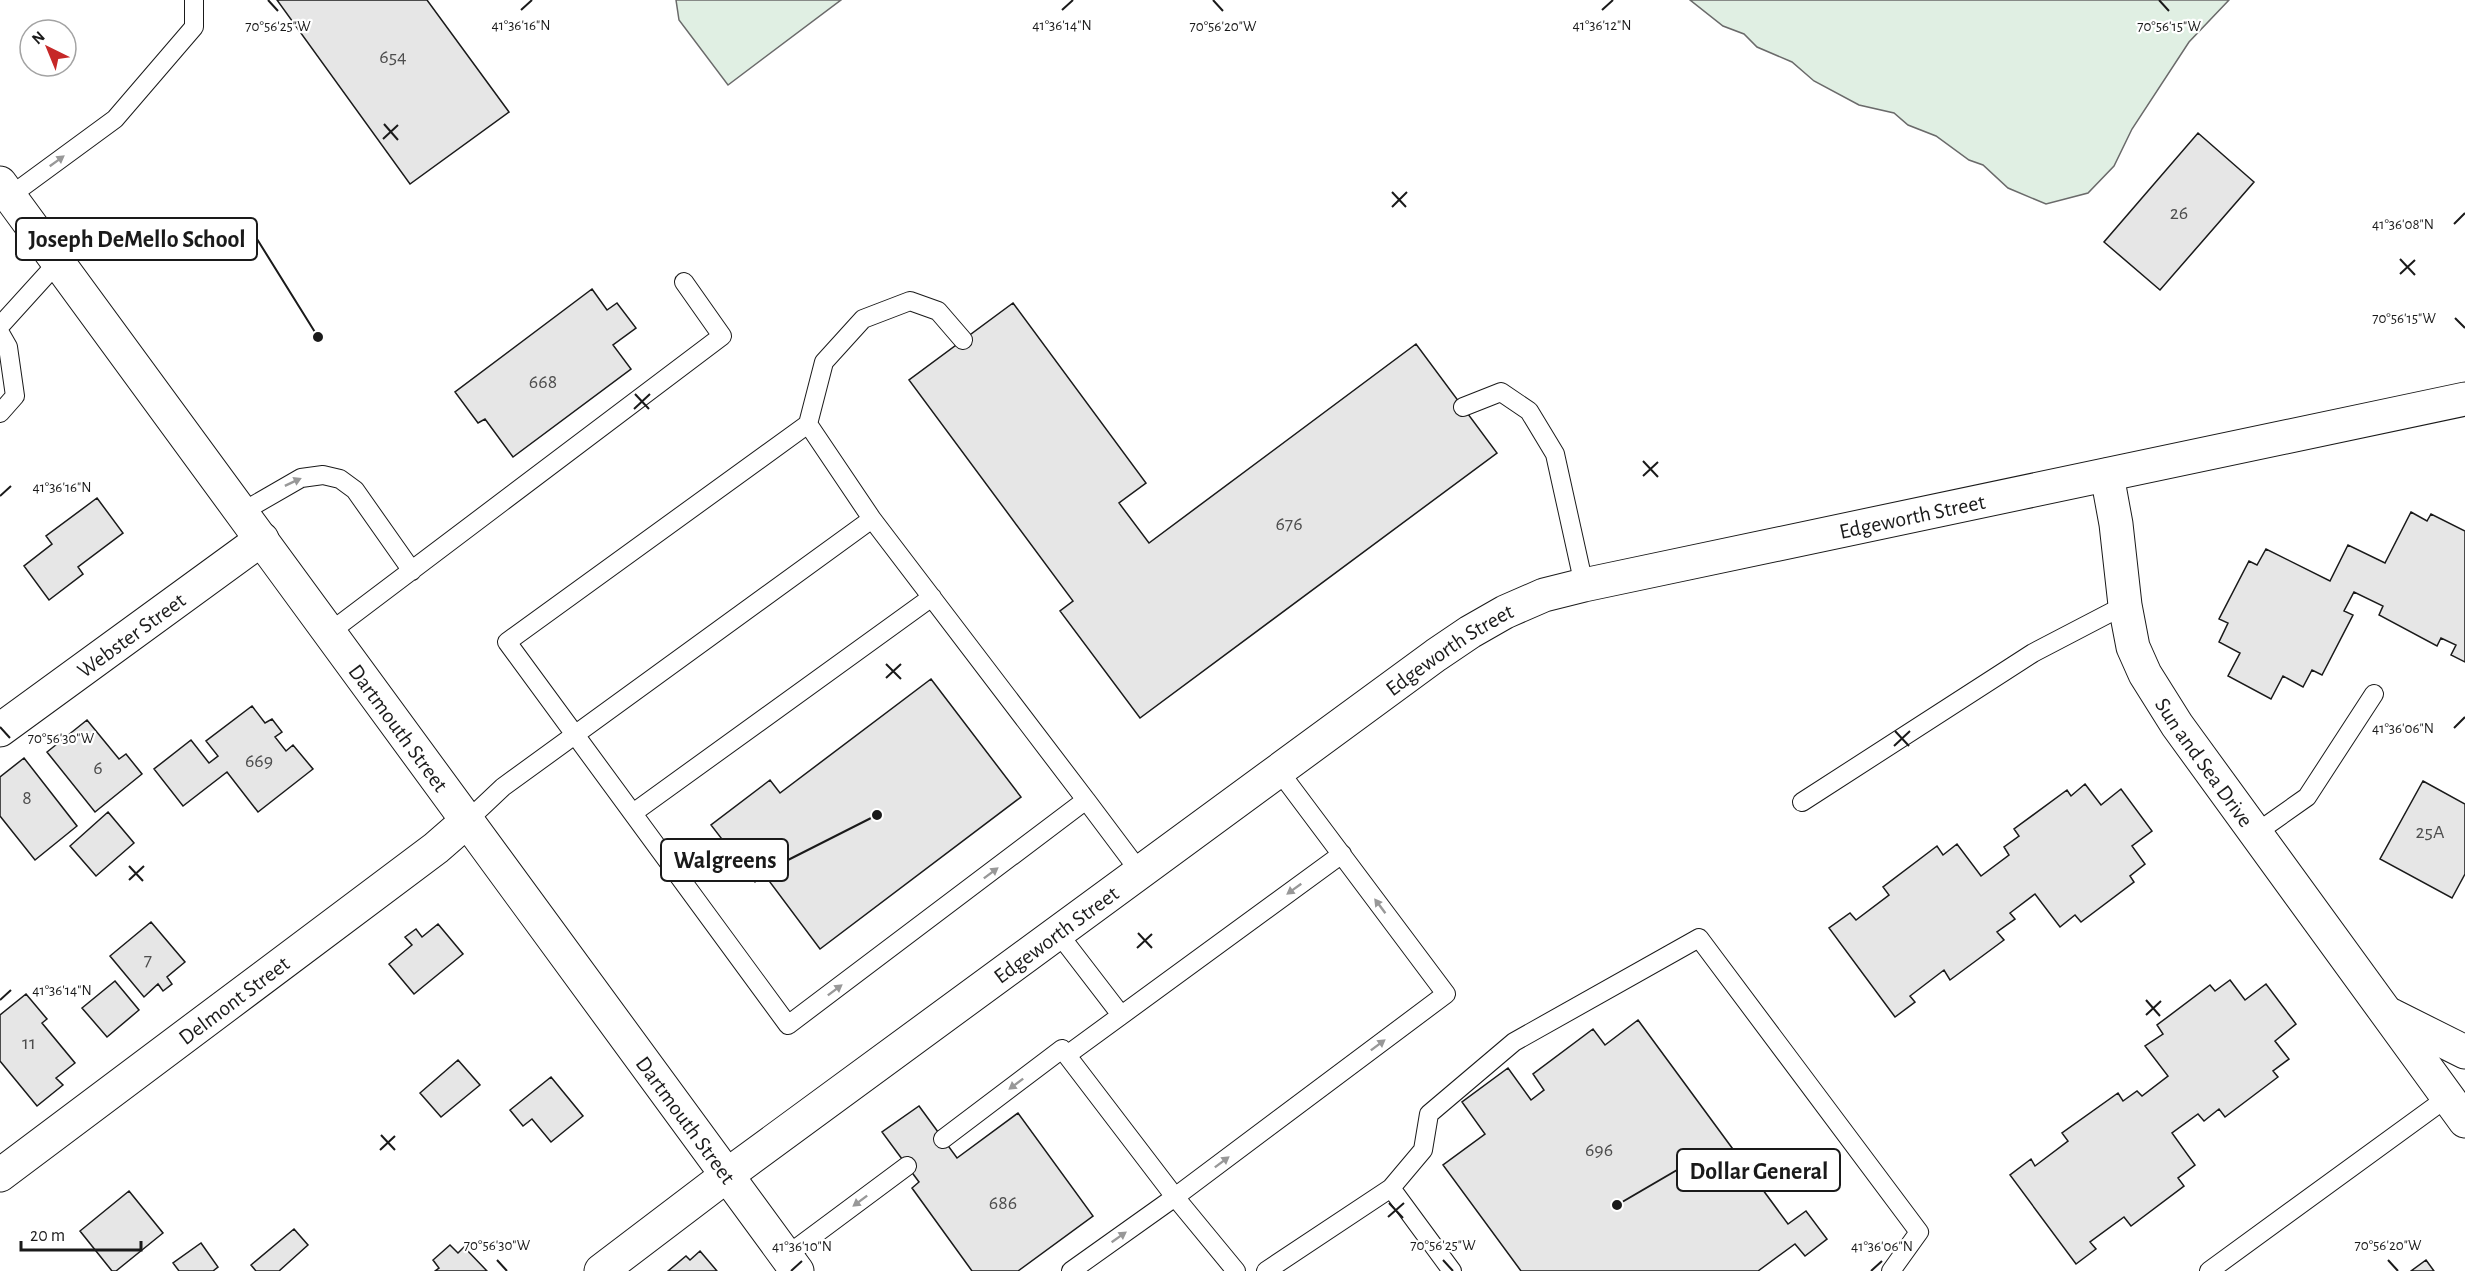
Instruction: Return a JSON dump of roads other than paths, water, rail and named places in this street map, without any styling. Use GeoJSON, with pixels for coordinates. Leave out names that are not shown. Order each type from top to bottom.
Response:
{"type":"FeatureCollection","features":[{"type":"Feature","properties":{"kind":"street","name":"Dartmouth Street"},"geometry":{"type":"LineString","coordinates":[[5,189],[726,1176],[792,1263]]}},
{"type":"Feature","properties":{"kind":"street","name":"Edgeworth Street"},"geometry":{"type":"LineString","coordinates":[[601,1271],[726,1176],[1140,872],[1470,632],[1505,612],[1544,595],[1584,585],[2465,399]]}},
{"type":"Feature","properties":{"kind":"street","name":"Sun and Sea Drive"},"geometry":{"type":"LineString","coordinates":[[2107,475],[2133,647],[2145,674],[2177,725],[2457,1109]]}},
{"type":"Feature","properties":{"kind":"street","name":"Webster Street"},"geometry":{"type":"LineString","coordinates":[[0,730],[262,539]]}},
{"type":"Feature","properties":{"kind":"street","name":"Delmont Street"},"geometry":{"type":"LineString","coordinates":[[0,1175],[436,848],[467,821]]}},
{"type":"Feature","properties":{"kind":"street","name":"Sun and Sea Drive"},"geometry":{"type":"LineString","coordinates":[[2387,1013],[2465,1052]]}},
{"type":"Feature","properties":{"kind":"lane"},"geometry":{"type":"LineString","coordinates":[[5,189],[116,119],[194,27],[194,0]]}},
{"type":"Feature","properties":{"kind":"lane"},"geometry":{"type":"LineString","coordinates":[[0,326],[58,262]]}},
{"type":"Feature","properties":{"kind":"lane"},"geometry":{"type":"LineString","coordinates":[[330,633],[722,336],[684,282]]}},
{"type":"Feature","properties":{"kind":"lane"},"geometry":{"type":"LineString","coordinates":[[963,340],[938,311],[910,301],[863,319],[824,362],[808,424],[507,642],[788,1025],[1079,806]]}},
{"type":"Feature","properties":{"kind":"lane"},"geometry":{"type":"LineString","coordinates":[[0,333],[8,347],[15,396],[0,413]]}},
{"type":"Feature","properties":{"kind":"lane"},"geometry":{"type":"LineString","coordinates":[[1463,407],[1501,392],[1529,411],[1555,454],[1584,585]]}},
{"type":"Feature","properties":{"kind":"lane"},"geometry":{"type":"LineString","coordinates":[[808,424],[872,519],[932,597],[1079,806],[1140,872]]}},
{"type":"Feature","properties":{"kind":"lane"},"geometry":{"type":"LineString","coordinates":[[242,512],[301,478],[323,475],[340,479],[360,497],[412,571]]}},
{"type":"Feature","properties":{"kind":"lane"},"geometry":{"type":"LineString","coordinates":[[467,821],[502,787],[872,519]]}},
{"type":"Feature","properties":{"kind":"lane"},"geometry":{"type":"LineString","coordinates":[[633,813],[932,597]]}},
{"type":"Feature","properties":{"kind":"lane"},"geometry":{"type":"LineString","coordinates":[[1802,802],[2033,652],[2125,605]]}},
{"type":"Feature","properties":{"kind":"lane"},"geometry":{"type":"LineString","coordinates":[[2256,833],[2307,797],[2374,694]]}},
{"type":"Feature","properties":{"kind":"lane"},"geometry":{"type":"LineString","coordinates":[[1071,1271],[1175,1197],[1446,994],[1279,771]]}},
{"type":"Feature","properties":{"kind":"lane"},"geometry":{"type":"LineString","coordinates":[[943,1138],[1121,1015],[1342,854]]}},
{"type":"Feature","properties":{"kind":"lane"},"geometry":{"type":"LineString","coordinates":[[1058,933],[1121,1015]]}},
{"type":"Feature","properties":{"kind":"lane"},"geometry":{"type":"LineString","coordinates":[[1266,1271],[1390,1188],[1423,1150],[1429,1114],[1514,1042],[1699,938],[1920,1232],[1891,1271]]}},
{"type":"Feature","properties":{"kind":"lane"},"geometry":{"type":"LineString","coordinates":[[1065,1052],[1175,1197],[1236,1271]]}},
{"type":"Feature","properties":{"kind":"lane"},"geometry":{"type":"LineString","coordinates":[[2209,1271],[2457,1109]]}},
{"type":"Feature","properties":{"kind":"lane"},"geometry":{"type":"LineString","coordinates":[[792,1263],[907,1166]]}},
{"type":"Feature","properties":{"kind":"lane"},"geometry":{"type":"LineString","coordinates":[[1390,1188],[1452,1271]]}},
{"type":"Feature","properties":{"kind":"place","name":"Joseph DeMello School"},"geometry":{"type":"Point","coordinates":[318,337]}},
{"type":"Feature","properties":{"kind":"place","name":"Walgreens"},"geometry":{"type":"Point","coordinates":[877,815]}},
{"type":"Feature","properties":{"kind":"place","name":"Dollar General"},"geometry":{"type":"Point","coordinates":[1617,1205]}}]}
